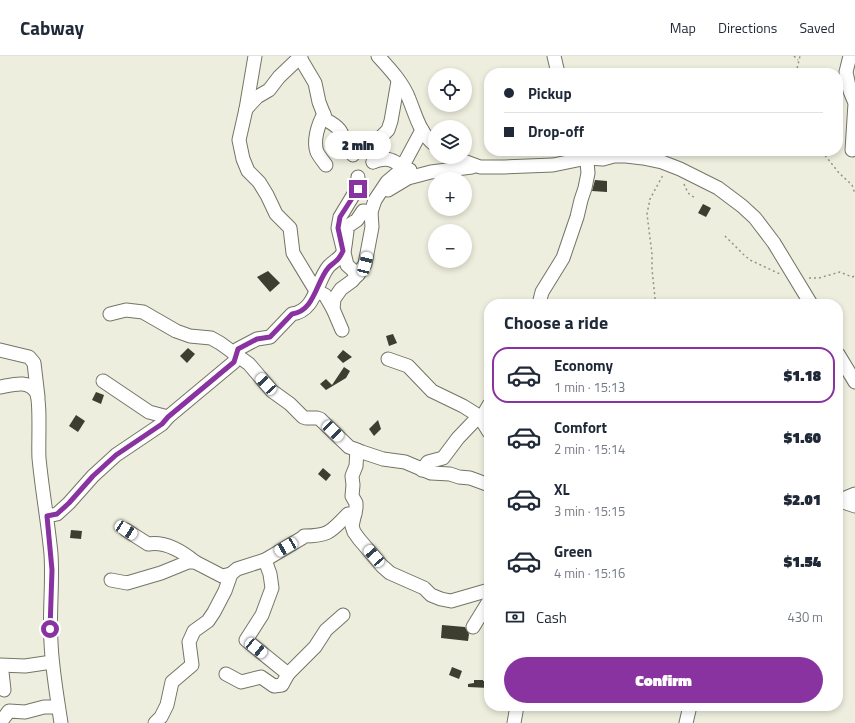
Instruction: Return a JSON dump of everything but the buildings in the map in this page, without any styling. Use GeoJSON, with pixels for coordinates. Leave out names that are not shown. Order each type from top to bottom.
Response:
{"type":"FeatureCollection","features":[{"type":"Feature","properties":{"kind":"street"},"geometry":{"type":"LineString","coordinates":[[255,56],[239,140],[243,159],[248,171],[259,182],[268,195],[276,214],[290,228],[293,253],[316,291],[325,295],[334,309],[342,330]]}},
{"type":"Feature","properties":{"kind":"street"},"geometry":{"type":"LineString","coordinates":[[246,109],[257,97],[269,90],[279,77],[300,56],[315,83],[319,102],[326,120],[337,126],[342,132],[347,148],[353,155]]}},
{"type":"Feature","properties":{"kind":"street"},"geometry":{"type":"LineString","coordinates":[[378,56],[392,70],[409,98],[414,114],[425,136],[428,139]]}},
{"type":"Feature","properties":{"kind":"street"},"geometry":{"type":"LineString","coordinates":[[554,56],[557,68]]}},
{"type":"Feature","properties":{"kind":"street"},"geometry":{"type":"LineString","coordinates":[[850,56],[846,72],[850,91],[855,103],[852,150]]}},
{"type":"Feature","properties":{"kind":"street"},"geometry":{"type":"LineString","coordinates":[[398,81],[391,121],[388,130],[382,136],[373,162],[383,158],[394,160],[403,167],[421,174]]}},
{"type":"Feature","properties":{"kind":"street"},"geometry":{"type":"LineString","coordinates":[[324,114],[319,122],[316,144],[317,153],[326,165]]}},
{"type":"Feature","properties":{"kind":"street"},"geometry":{"type":"LineString","coordinates":[[334,309],[334,299],[337,294],[358,275],[365,264],[372,227],[373,206],[387,182],[403,167],[422,130]]}},
{"type":"Feature","properties":{"kind":"street"},"geometry":{"type":"LineString","coordinates":[[47,516],[57,514],[93,476],[116,455],[162,424],[168,417],[234,362],[238,349],[257,339],[270,337],[292,314],[297,313],[313,300],[329,266],[337,261],[343,251],[348,226],[357,220],[363,211],[373,206],[388,190],[408,178],[421,174],[460,168],[553,165],[583,156]]}},
{"type":"Feature","properties":{"kind":"street"},"geometry":{"type":"LineString","coordinates":[[540,299],[542,292],[563,258],[567,248],[585,188],[588,173],[586,156]]}},
{"type":"Feature","properties":{"kind":"street"},"geometry":{"type":"LineString","coordinates":[[590,156],[602,159],[614,156],[643,158],[671,165],[718,188],[742,206],[765,231],[808,299]]}},
{"type":"Feature","properties":{"kind":"street"},"geometry":{"type":"LineString","coordinates":[[472,164],[480,167]]}},
{"type":"Feature","properties":{"kind":"street"},"geometry":{"type":"LineString","coordinates":[[358,177],[358,189],[344,210],[338,228],[347,265],[358,275]]}},
{"type":"Feature","properties":{"kind":"street"},"geometry":{"type":"LineString","coordinates":[[110,314],[126,310],[143,312],[176,331],[190,336],[211,338],[220,343],[249,364],[272,391],[290,404],[303,417],[320,419],[349,447],[383,459],[404,462],[431,473],[450,474],[470,478],[484,483]]}},
{"type":"Feature","properties":{"kind":"street"},"geometry":{"type":"LineString","coordinates":[[0,350],[29,357],[34,363],[38,397],[39,458],[42,492],[47,516],[52,570],[50,629],[52,662],[61,723]]}},
{"type":"Feature","properties":{"kind":"street"},"geometry":{"type":"LineString","coordinates":[[388,359],[408,366],[432,391],[463,406],[480,417],[484,424]]}},
{"type":"Feature","properties":{"kind":"street"},"geometry":{"type":"LineString","coordinates":[[843,362],[855,382]]}},
{"type":"Feature","properties":{"kind":"street"},"geometry":{"type":"LineString","coordinates":[[103,381],[148,412],[168,417]]}},
{"type":"Feature","properties":{"kind":"street"},"geometry":{"type":"LineString","coordinates":[[0,387],[25,384],[32,387],[38,397]]}},
{"type":"Feature","properties":{"kind":"street"},"geometry":{"type":"LineString","coordinates":[[422,470],[428,462],[443,458],[458,438],[484,412]]}},
{"type":"Feature","properties":{"kind":"street"},"geometry":{"type":"LineString","coordinates":[[357,450],[356,466],[352,476],[352,496],[356,503],[352,526],[354,532],[382,566],[390,573],[424,588],[431,594],[441,599],[451,601],[484,591]]}},
{"type":"Feature","properties":{"kind":"street"},"geometry":{"type":"LineString","coordinates":[[843,499],[855,494]]}},
{"type":"Feature","properties":{"kind":"street"},"geometry":{"type":"LineString","coordinates":[[843,502],[855,506]]}},
{"type":"Feature","properties":{"kind":"street"},"geometry":{"type":"LineString","coordinates":[[325,534],[335,529],[348,514],[355,514]]}},
{"type":"Feature","properties":{"kind":"street"},"geometry":{"type":"LineString","coordinates":[[126,530],[148,544],[153,543],[167,546],[184,552],[195,562],[222,576],[231,574]]}},
{"type":"Feature","properties":{"kind":"street"},"geometry":{"type":"LineString","coordinates":[[155,723],[161,717],[167,705],[172,682],[192,665],[189,642],[194,631],[208,621],[225,591],[231,574],[237,568],[265,560],[304,536],[325,534],[340,535],[354,532]]}},
{"type":"Feature","properties":{"kind":"street"},"geometry":{"type":"LineString","coordinates":[[265,560],[270,574],[272,588],[262,615],[246,640],[288,674]]}},
{"type":"Feature","properties":{"kind":"street"},"geometry":{"type":"LineString","coordinates":[[111,580],[127,583],[161,573],[188,562],[195,562]]}},
{"type":"Feature","properties":{"kind":"street"},"geometry":{"type":"LineString","coordinates":[[473,627],[484,609]]}},
{"type":"Feature","properties":{"kind":"street"},"geometry":{"type":"LineString","coordinates":[[226,674],[241,682],[261,677],[274,686],[282,685],[288,674],[315,647],[326,630],[343,615]]}},
{"type":"Feature","properties":{"kind":"street"},"geometry":{"type":"LineString","coordinates":[[0,665],[25,666],[52,662]]}},
{"type":"Feature","properties":{"kind":"street"},"geometry":{"type":"LineString","coordinates":[[0,670],[2,672],[4,690]]}},
{"type":"Feature","properties":{"kind":"street"},"geometry":{"type":"LineString","coordinates":[[0,723],[9,711],[25,712],[44,707],[58,707]]}},
{"type":"Feature","properties":{"kind":"street"},"geometry":{"type":"LineString","coordinates":[[514,723],[516,711]]}},
{"type":"Feature","properties":{"kind":"street"},"geometry":{"type":"LineString","coordinates":[[686,723],[689,711]]}},
{"type":"Feature","properties":{"kind":"path"},"geometry":{"type":"LineString","coordinates":[[794,56],[798,60]]}},
{"type":"Feature","properties":{"kind":"path"},"geometry":{"type":"LineString","coordinates":[[797,68],[800,56]]}},
{"type":"Feature","properties":{"kind":"path"},"geometry":{"type":"LineString","coordinates":[[826,156],[852,185],[855,194]]}},
{"type":"Feature","properties":{"kind":"path"},"geometry":{"type":"LineString","coordinates":[[655,299],[652,254],[646,214],[650,199],[660,178],[671,165]]}},
{"type":"Feature","properties":{"kind":"path"},"geometry":{"type":"LineString","coordinates":[[725,236],[750,260],[774,272],[796,280],[819,278],[840,272],[855,276]]}},
{"type":"Feature","properties":{"kind":"route"},"geometry":{"type":"LineString","coordinates":[[50,629],[52,570],[47,516],[57,514],[93,476],[116,455],[162,424],[168,417],[234,362],[238,349],[257,339],[270,337],[292,314],[297,313],[313,300],[320,281],[329,266],[337,261],[343,251],[338,228],[340,217],[347,203],[358,189]]}}]}
